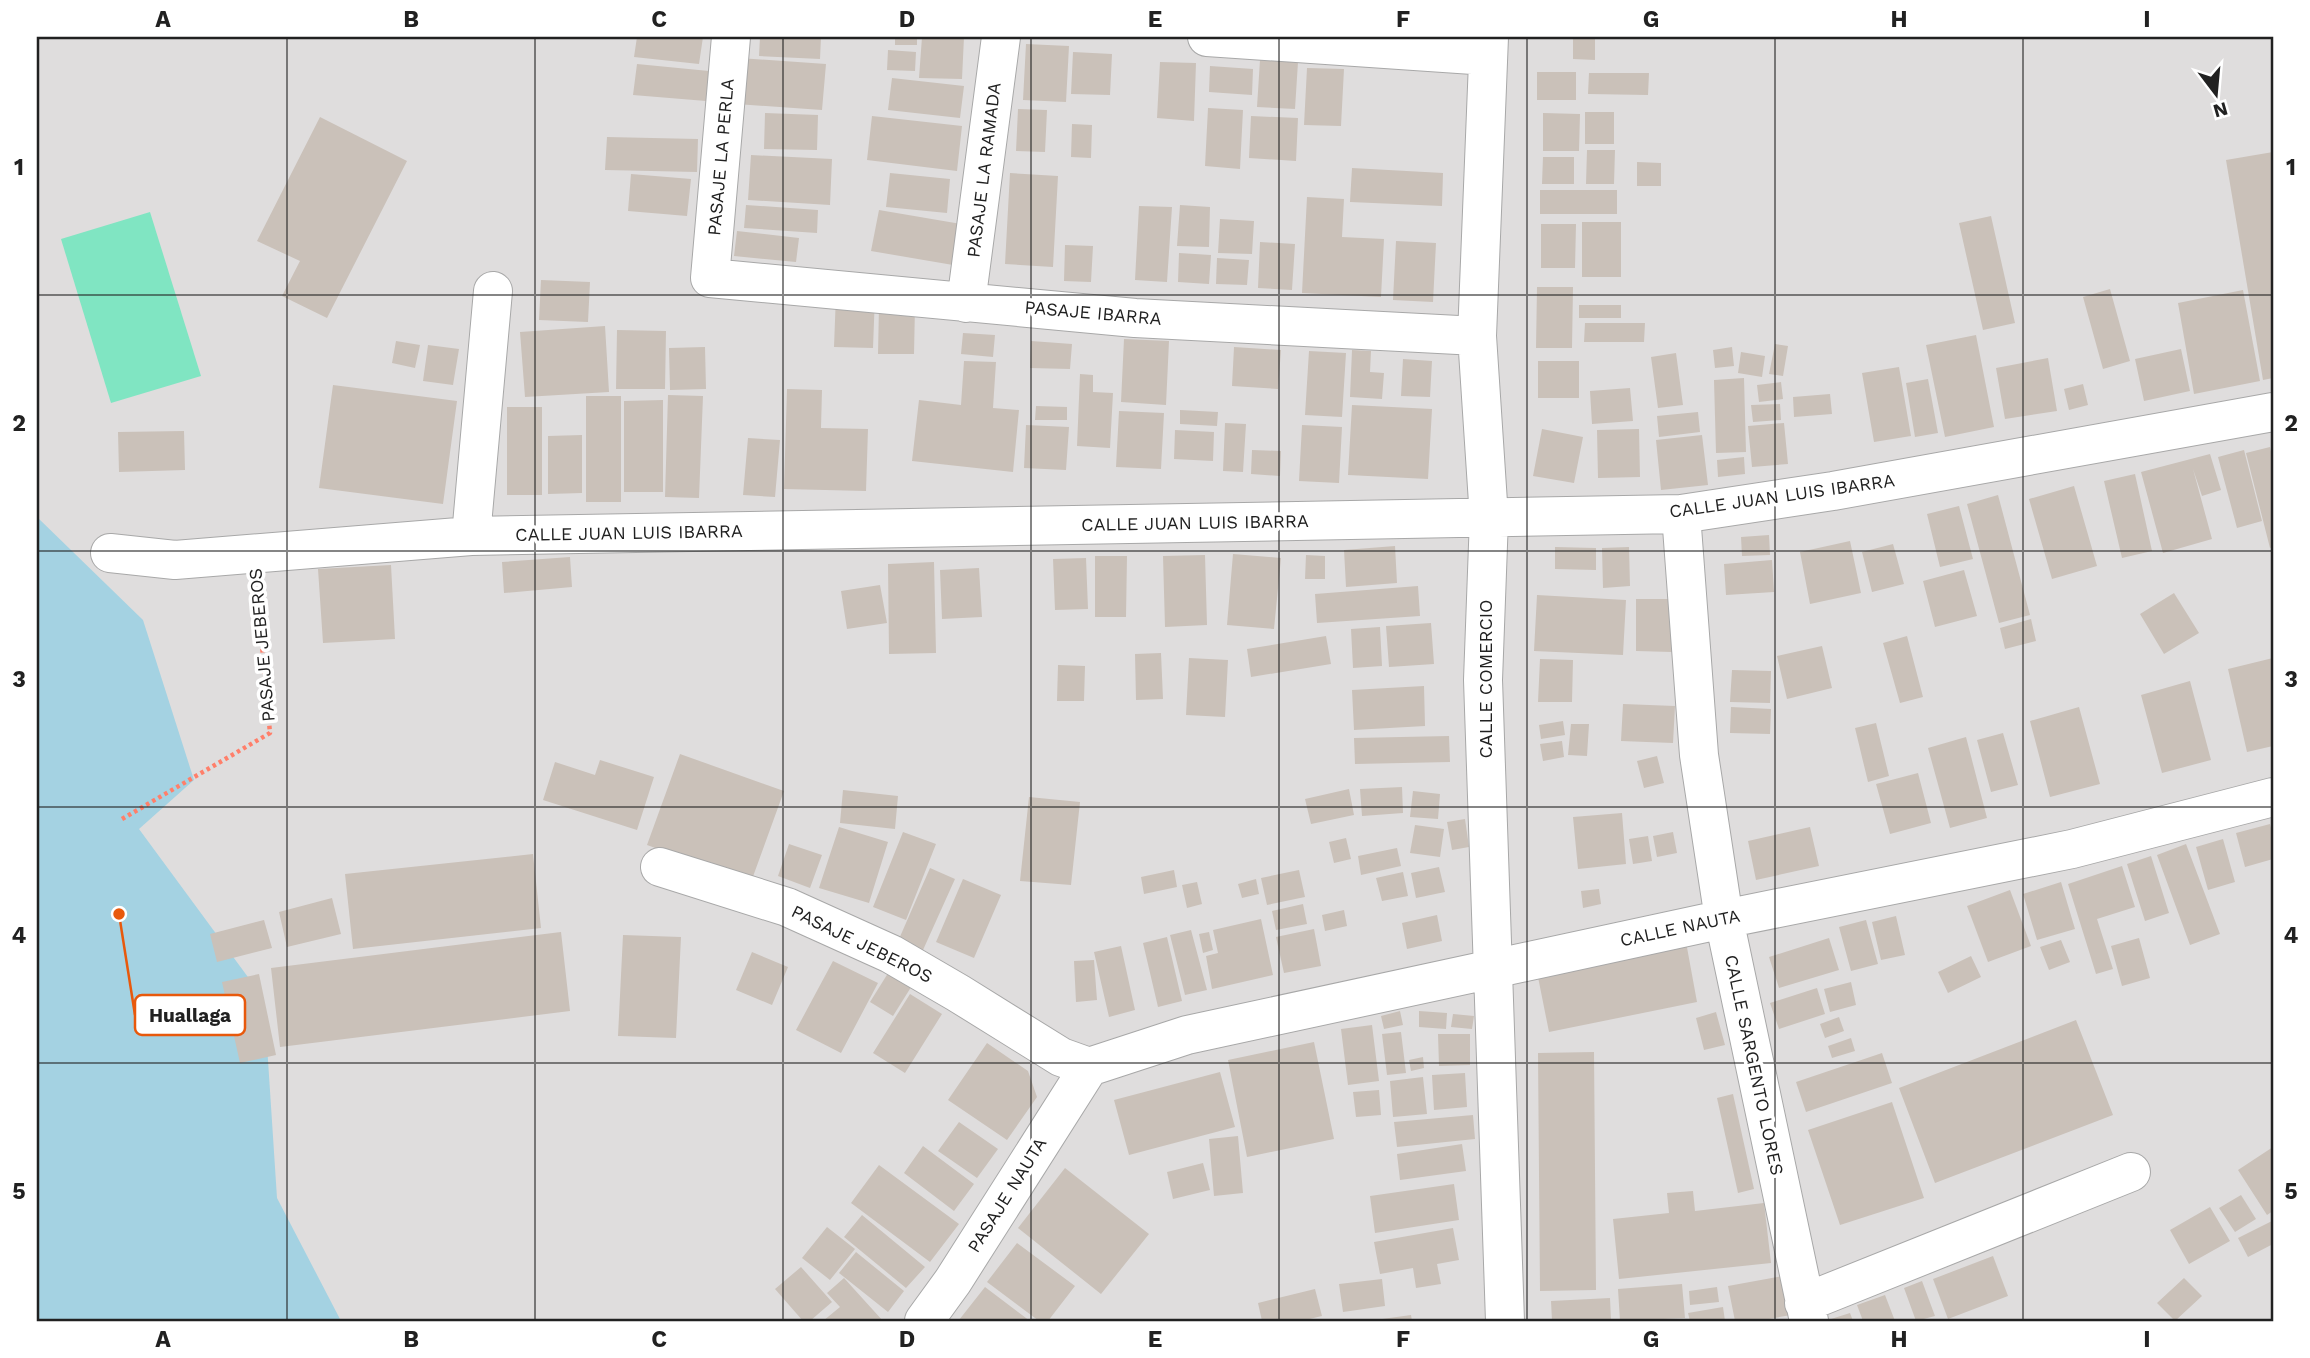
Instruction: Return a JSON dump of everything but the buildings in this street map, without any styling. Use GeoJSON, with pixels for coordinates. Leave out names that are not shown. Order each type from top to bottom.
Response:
{"type":"FeatureCollection","features":[{"type":"Feature","properties":{"kind":"street","name":"PASAJE LA PERLA"},"geometry":{"type":"LineString","coordinates":[[710,278],[731,37]]}},
{"type":"Feature","properties":{"kind":"street","name":"PASAJE LA RAMADA"},"geometry":{"type":"LineString","coordinates":[[966,303],[1001,37]]}},
{"type":"Feature","properties":{"kind":"street"},"geometry":{"type":"LineString","coordinates":[[1207,37],[1488,46]]}},
{"type":"Feature","properties":{"kind":"street","name":"CALLE COMERCIO"},"geometry":{"type":"LineString","coordinates":[[1488,46],[1478,336],[1489,518],[1483,680],[1505,1321]]}},
{"type":"Feature","properties":{"kind":"street","name":"PASAJE IBARRA"},"geometry":{"type":"LineString","coordinates":[[710,278],[1148,318],[1478,336]]}},
{"type":"Feature","properties":{"kind":"street"},"geometry":{"type":"LineString","coordinates":[[471,536],[492,291]]}},
{"type":"Feature","properties":{"kind":"street","name":"CALLE JUAN LUIS IBARRA"},"geometry":{"type":"LineString","coordinates":[[110,553],[175,560],[471,536],[1681,514],[1833,491],[2273,412]]}},
{"type":"Feature","properties":{"kind":"street","name":"CALLE SARGENTO LORES"},"geometry":{"type":"LineString","coordinates":[[1681,514],[1699,755],[1724,919],[1807,1312]]}},
{"type":"Feature","properties":{"kind":"street","name":"CALLE NAUTA"},"geometry":{"type":"LineString","coordinates":[[1089,1067],[1186,1035],[1341,1003],[1494,967],[2072,849],[2273,797]]}},
{"type":"Feature","properties":{"kind":"street","name":"PASAJE JEBEROS"},"geometry":{"type":"LineString","coordinates":[[660,867],[787,907],[891,954],[1061,1057],[1089,1067]]}},
{"type":"Feature","properties":{"kind":"street","name":"PASAJE NAUTA"},"geometry":{"type":"LineString","coordinates":[[924,1321],[1089,1067]]}},
{"type":"Feature","properties":{"kind":"street"},"geometry":{"type":"LineString","coordinates":[[1807,1312],[2130,1172]]}},
{"type":"Feature","properties":{"kind":"path","name":"PASAJE JEBEROS"},"geometry":{"type":"LineString","coordinates":[[122,819],[270,733],[253,553]]}},
{"type":"Feature","properties":{"kind":"shaded area"},"geometry":{"type":"Polygon","coordinates":[[[37,37],[2273,37],[2273,1321],[264,1321],[37,789],[37,37]]]}},
{"type":"Feature","properties":{"kind":"green space"},"geometry":{"type":"Polygon","coordinates":[[[150,212],[201,376],[111,403],[61,239],[150,212]]]}},
{"type":"Feature","properties":{"kind":"water"},"geometry":{"type":"Polygon","coordinates":[[[37,517],[143,620],[194,780],[139,829],[264,999],[277,1198],[341,1321],[37,1321],[37,517]]]}},
{"type":"Feature","properties":{"kind":"place","name":"Huallaga"},"geometry":{"type":"Point","coordinates":[119,914]}}]}
